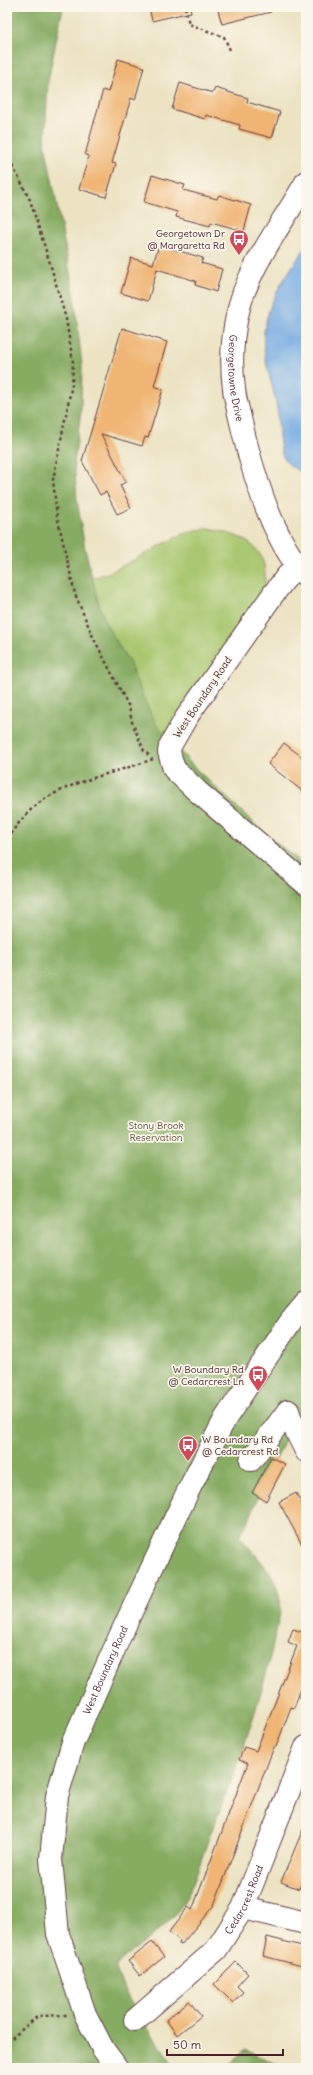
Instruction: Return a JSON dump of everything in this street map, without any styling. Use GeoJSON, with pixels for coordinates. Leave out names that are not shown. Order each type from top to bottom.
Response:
{"type":"FeatureCollection","features":[{"type":"Feature","properties":{"kind":"street","name":"Georgetowne Drive"},"geometry":{"type":"LineString","coordinates":[[301,571],[268,513],[245,439],[234,389],[233,344],[237,316],[257,265],[306,182]]}},
{"type":"Feature","properties":{"kind":"street","name":"West Boundary Road"},"geometry":{"type":"LineString","coordinates":[[161,756],[170,746],[186,718],[274,593],[301,571]]}},
{"type":"Feature","properties":{"kind":"street"},"geometry":{"type":"LineString","coordinates":[[161,756],[197,791],[306,884]]}},
{"type":"Feature","properties":{"kind":"street","name":"West Boundary Road"},"geometry":{"type":"LineString","coordinates":[[117,2068],[103,2049],[85,2014],[58,1934],[51,1859],[57,1796],[73,1742],[120,1636],[188,1491],[222,1426],[295,1315],[306,1302]]}},
{"type":"Feature","properties":{"kind":"street"},"geometry":{"type":"LineString","coordinates":[[251,1460],[288,1411],[306,1451]]}},
{"type":"Feature","properties":{"kind":"street","name":"Cedarcrest Road"},"geometry":{"type":"LineString","coordinates":[[135,2020],[216,1950],[243,1908],[306,1747]]}},
{"type":"Feature","properties":{"kind":"street"},"geometry":{"type":"LineString","coordinates":[[243,1908],[306,1922]]}},
{"type":"Feature","properties":{"kind":"path"},"geometry":{"type":"LineString","coordinates":[[185,7],[189,24],[224,36],[230,50]]}},
{"type":"Feature","properties":{"kind":"path"},"geometry":{"type":"LineString","coordinates":[[7,155],[30,200],[66,319],[73,362],[72,384],[53,480],[57,516],[75,594],[94,638],[129,707],[132,722],[144,751],[161,756]]}},
{"type":"Feature","properties":{"kind":"path"},"geometry":{"type":"LineString","coordinates":[[7,839],[20,820],[49,796],[80,782],[111,772],[131,768],[161,756]]}},
{"type":"Feature","properties":{"kind":"path"},"geometry":{"type":"LineString","coordinates":[[7,2042],[38,2016],[85,2014]]}},
{"type":"Feature","properties":{"kind":"green space","name":"Stony Brook Reservation"},"geometry":{"type":"Polygon","coordinates":[[[7,7],[63,7],[48,81],[45,144],[74,293],[82,366],[81,411],[74,463],[77,500],[85,549],[98,601],[106,624],[129,662],[156,724],[196,769],[269,837],[306,866],[306,1396],[260,1493],[248,1522],[239,1536],[263,1563],[273,1578],[280,1600],[279,1618],[262,1690],[254,1715],[238,1763],[187,1897],[168,1923],[115,1966],[124,1990],[137,2013],[176,2068],[7,2068],[7,7]]]}},
{"type":"Feature","properties":{"kind":"green space"},"geometry":{"type":"Polygon","coordinates":[[[208,528],[238,537],[249,543],[257,550],[262,559],[265,571],[265,585],[262,602],[172,740],[19,639],[87,580],[113,571],[186,532],[208,528]]]}},
{"type":"Feature","properties":{"kind":"green space"},"geometry":{"type":"Polygon","coordinates":[[[246,2050],[285,2068],[225,2068],[246,2050]]]}},
{"type":"Feature","properties":{"kind":"water"},"geometry":{"type":"Polygon","coordinates":[[[306,247],[306,475],[287,463],[281,452],[277,409],[265,356],[264,336],[268,314],[276,293],[306,247]]]}},
{"type":"Feature","properties":{"kind":"building"},"geometry":{"type":"Polygon","coordinates":[[[149,7],[190,7],[191,12],[152,21],[149,7]]]}},
{"type":"Feature","properties":{"kind":"building"},"geometry":{"type":"Polygon","coordinates":[[[217,7],[270,7],[271,12],[222,24],[217,7]]]}},
{"type":"Feature","properties":{"kind":"building"},"geometry":{"type":"Polygon","coordinates":[[[118,59],[144,67],[135,100],[131,98],[112,163],[116,164],[106,197],[79,189],[89,156],[85,155],[103,90],[108,92],[118,59]]]}},
{"type":"Feature","properties":{"kind":"building"},"geometry":{"type":"Polygon","coordinates":[[[180,83],[213,93],[215,88],[248,98],[247,102],[280,112],[272,138],[239,129],[240,125],[206,115],[205,119],[172,109],[180,83]]]}},
{"type":"Feature","properties":{"kind":"building"},"geometry":{"type":"Polygon","coordinates":[[[152,175],[185,185],[183,190],[217,199],[219,195],[251,205],[244,231],[211,222],[210,226],[176,217],[177,212],[144,202],[152,175]]]}},
{"type":"Feature","properties":{"kind":"building"},"geometry":{"type":"Polygon","coordinates":[[[159,245],[203,258],[201,263],[222,269],[216,292],[195,285],[196,281],[157,269],[148,301],[121,293],[131,258],[153,264],[159,245]]]}},
{"type":"Feature","properties":{"kind":"building"},"geometry":{"type":"Polygon","coordinates":[[[122,328],[167,342],[154,386],[163,389],[148,438],[145,437],[142,446],[101,434],[126,482],[120,485],[131,508],[117,514],[106,492],[100,495],[82,461],[122,328]]]}},
{"type":"Feature","properties":{"kind":"building"},"geometry":{"type":"Polygon","coordinates":[[[284,743],[306,760],[306,794],[268,764],[284,743]]]}},
{"type":"Feature","properties":{"kind":"building"},"geometry":{"type":"Polygon","coordinates":[[[271,1457],[285,1464],[266,1501],[252,1493],[271,1457]]]}},
{"type":"Feature","properties":{"kind":"building"},"geometry":{"type":"Polygon","coordinates":[[[296,1493],[306,1512],[306,1552],[279,1502],[296,1493]]]}},
{"type":"Feature","properties":{"kind":"building"},"geometry":{"type":"Polygon","coordinates":[[[305,1625],[306,1675],[294,1708],[291,1707],[276,1747],[274,1747],[214,1905],[181,1945],[179,1944],[180,1941],[169,1932],[188,1907],[192,1910],[248,1763],[239,1760],[244,1747],[256,1751],[297,1646],[288,1642],[293,1629],[302,1632],[305,1625]]]}},
{"type":"Feature","properties":{"kind":"building"},"geometry":{"type":"Polygon","coordinates":[[[306,1822],[306,1870],[299,1889],[281,1882],[306,1822]]]}},
{"type":"Feature","properties":{"kind":"building"},"geometry":{"type":"Polygon","coordinates":[[[267,1937],[306,1947],[306,1967],[263,1956],[267,1937]]]}},
{"type":"Feature","properties":{"kind":"building"},"geometry":{"type":"Polygon","coordinates":[[[152,1942],[164,1957],[140,1976],[128,1961],[152,1942]]]}},
{"type":"Feature","properties":{"kind":"building"},"geometry":{"type":"Polygon","coordinates":[[[236,1962],[248,1974],[237,1986],[243,1992],[233,2003],[214,1984],[236,1962]]]}},
{"type":"Feature","properties":{"kind":"building"},"geometry":{"type":"Polygon","coordinates":[[[189,2001],[201,2016],[177,2035],[166,2020],[189,2001]]]}},
{"type":"Feature","properties":{"kind":"place","name":"Georgetown Dr @ Margaretta Rd"},"geometry":{"type":"Point","coordinates":[239,256]}},
{"type":"Feature","properties":{"kind":"place","name":"W Boundary Rd @ Cedarcrest Ln"},"geometry":{"type":"Point","coordinates":[258,1392]}},
{"type":"Feature","properties":{"kind":"place","name":"W Boundary Rd @ Cedarcrest Rd"},"geometry":{"type":"Point","coordinates":[188,1462]}}]}
